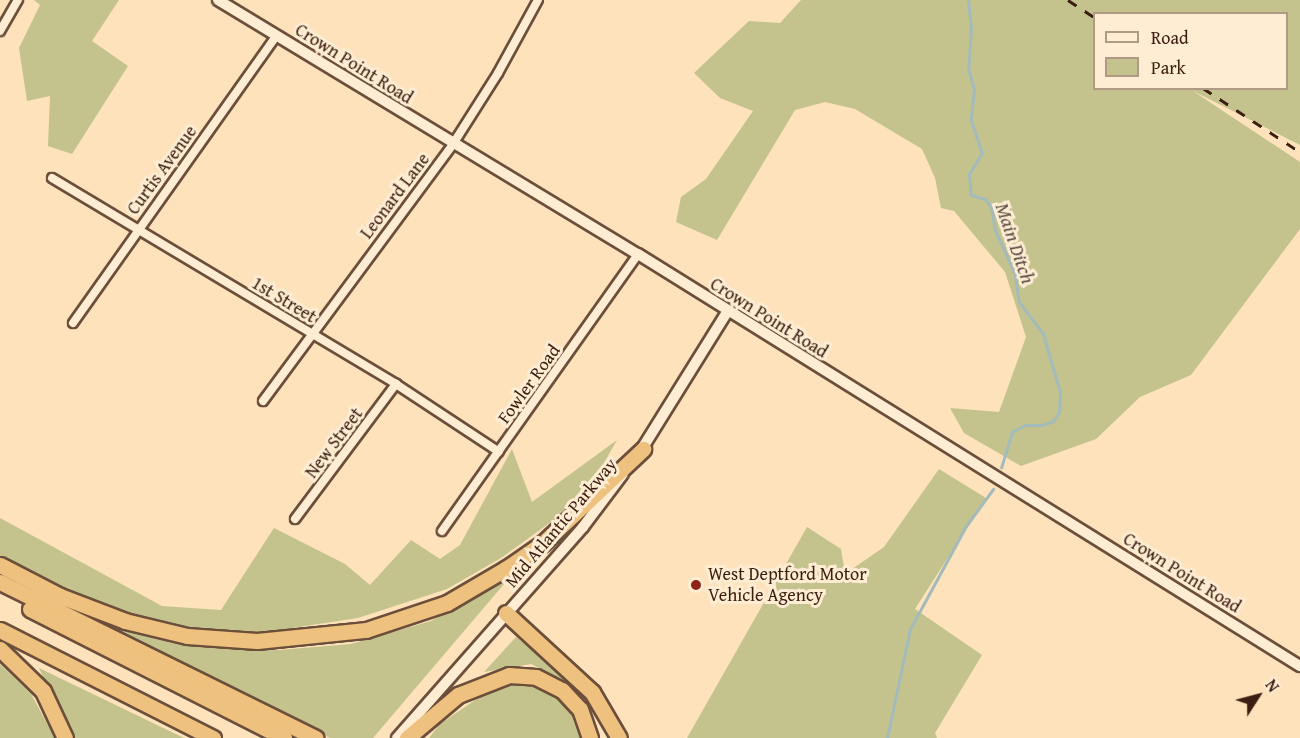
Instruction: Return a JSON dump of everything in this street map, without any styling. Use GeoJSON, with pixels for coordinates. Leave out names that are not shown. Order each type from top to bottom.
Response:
{"type":"FeatureCollection","features":[{"type":"Feature","properties":{"kind":"highway"},"geometry":{"type":"LineString","coordinates":[[0,565],[60,596],[125,621],[187,636],[257,641],[366,630],[447,603],[510,566],[542,544],[643,449]]}},
{"type":"Feature","properties":{"kind":"highway"},"geometry":{"type":"LineString","coordinates":[[0,582],[315,738]]}},
{"type":"Feature","properties":{"kind":"highway"},"geometry":{"type":"LineString","coordinates":[[0,593],[284,738]]}},
{"type":"Feature","properties":{"kind":"highway"},"geometry":{"type":"LineString","coordinates":[[506,613],[592,692],[619,738]]}},
{"type":"Feature","properties":{"kind":"highway"},"geometry":{"type":"LineString","coordinates":[[0,630],[213,738]]}},
{"type":"Feature","properties":{"kind":"highway"},"geometry":{"type":"LineString","coordinates":[[0,649],[43,691],[65,738]]}},
{"type":"Feature","properties":{"kind":"highway"},"geometry":{"type":"LineString","coordinates":[[408,733],[458,695],[509,675],[536,677],[562,690],[580,709],[590,738]]}},
{"type":"Feature","properties":{"kind":"main road","name":"Crown Point Road"},"geometry":{"type":"LineString","coordinates":[[218,0],[638,254],[727,312],[1300,666]]}},
{"type":"Feature","properties":{"kind":"main road","name":"Mid Atlantic Parkway"},"geometry":{"type":"LineString","coordinates":[[397,738],[408,733],[506,613],[583,527],[643,449],[727,312]]}},
{"type":"Feature","properties":{"kind":"street"},"geometry":{"type":"LineString","coordinates":[[0,31],[18,0]]}},
{"type":"Feature","properties":{"kind":"street","name":"Leonard Lane"},"geometry":{"type":"LineString","coordinates":[[263,401],[311,333],[453,144],[498,73],[538,0]]}},
{"type":"Feature","properties":{"kind":"street","name":"Curtis Avenue"},"geometry":{"type":"LineString","coordinates":[[73,323],[276,36]]}},
{"type":"Feature","properties":{"kind":"street","name":"1st Street"},"geometry":{"type":"LineString","coordinates":[[52,178],[396,384],[499,452]]}},
{"type":"Feature","properties":{"kind":"street","name":"Fowler Road"},"geometry":{"type":"LineString","coordinates":[[441,531],[638,254]]}},
{"type":"Feature","properties":{"kind":"street","name":"New Street"},"geometry":{"type":"LineString","coordinates":[[295,519],[396,384]]}},
{"type":"Feature","properties":{"kind":"green space"},"geometry":{"type":"Polygon","coordinates":[[[34,0],[119,0],[92,41],[128,66],[72,154],[48,146],[50,96],[27,101],[19,48],[40,5],[34,0]]]}},
{"type":"Feature","properties":{"kind":"green space"},"geometry":{"type":"Polygon","coordinates":[[[801,0],[1300,0],[1300,145],[1193,91],[1300,162],[1300,229],[1191,375],[1140,397],[1096,439],[1021,466],[964,433],[950,408],[999,412],[1026,337],[1005,272],[954,211],[941,208],[935,178],[922,149],[855,109],[825,102],[795,110],[717,240],[676,222],[681,197],[706,179],[753,111],[720,98],[694,73],[749,21],[780,23],[801,0]]]}},
{"type":"Feature","properties":{"kind":"green space"},"geometry":{"type":"Polygon","coordinates":[[[617,440],[604,463],[559,516],[501,558],[447,589],[358,618],[259,633],[183,628],[101,605],[0,556],[0,518],[162,606],[221,610],[274,528],[345,564],[370,585],[411,540],[440,559],[460,545],[512,449],[532,502],[617,440]]]}},
{"type":"Feature","properties":{"kind":"green space"},"geometry":{"type":"Polygon","coordinates":[[[939,469],[986,498],[915,609],[982,655],[935,733],[937,738],[687,738],[807,527],[841,549],[845,574],[884,547],[939,469]]]}},
{"type":"Feature","properties":{"kind":"green space"},"geometry":{"type":"Polygon","coordinates":[[[515,571],[373,738],[330,738],[104,623],[184,645],[279,650],[351,644],[431,621],[515,571]]]}},
{"type":"Feature","properties":{"kind":"green space"},"geometry":{"type":"Polygon","coordinates":[[[516,637],[576,686],[531,664],[484,672],[516,637]]]}},
{"type":"Feature","properties":{"kind":"green space"},"geometry":{"type":"Polygon","coordinates":[[[0,664],[31,694],[55,738],[0,738],[0,664]]]}},
{"type":"Feature","properties":{"kind":"green space"},"geometry":{"type":"Polygon","coordinates":[[[39,668],[184,738],[71,738],[39,668]]]}},
{"type":"Feature","properties":{"kind":"green space"},"geometry":{"type":"Polygon","coordinates":[[[527,682],[566,701],[582,738],[429,738],[440,724],[490,690],[527,682]]]}},
{"type":"Feature","properties":{"kind":"waterway","name":"Main Ditch"},"geometry":{"type":"LineString","coordinates":[[968,0],[971,29],[968,68],[974,89],[971,120],[982,153],[969,174],[971,195],[985,199],[991,207],[995,230],[1015,275],[1019,302],[1043,334],[1060,392],[1059,412],[1053,421],[1042,425],[1025,425],[1012,432],[1001,467]]}},
{"type":"Feature","properties":{"kind":"waterway","name":"Main Ditch"},"geometry":{"type":"LineString","coordinates":[[887,738],[910,629],[966,526],[993,489]]}},
{"type":"Feature","properties":{"kind":"railway"},"geometry":{"type":"LineString","coordinates":[[1068,0],[1093,16]]}},
{"type":"Feature","properties":{"kind":"railway"},"geometry":{"type":"LineString","coordinates":[[1206,90],[1300,152]]}},
{"type":"Feature","properties":{"kind":"place","name":"West Deptford Motor Vehicle Agency"},"geometry":{"type":"Point","coordinates":[696,585]}}]}
